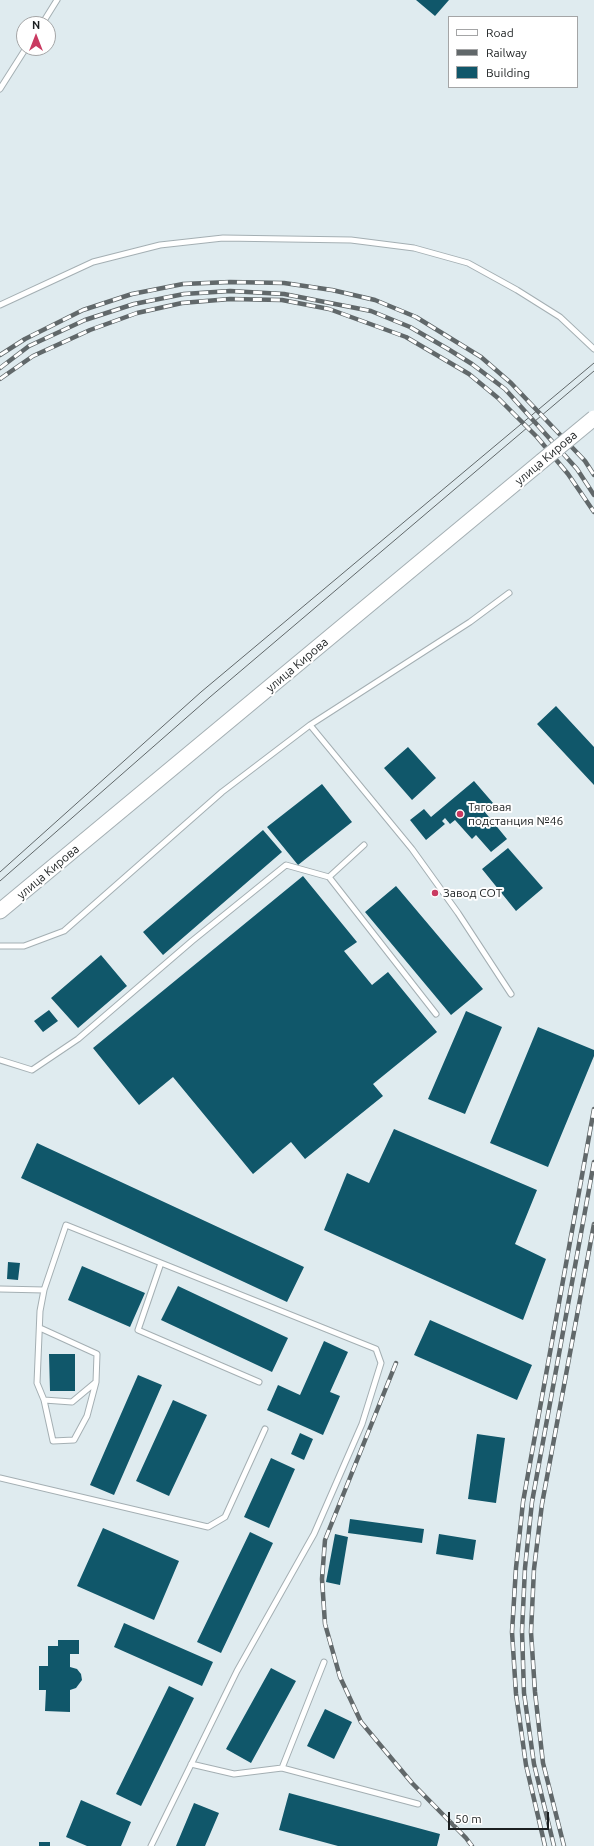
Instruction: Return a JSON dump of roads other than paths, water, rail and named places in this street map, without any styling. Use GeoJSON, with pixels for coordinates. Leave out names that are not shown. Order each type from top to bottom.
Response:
{"type":"FeatureCollection","features":[{"type":"Feature","properties":{"kind":"main road","name":"улица Кирова"},"geometry":{"type":"LineString","coordinates":[[0,911],[594,418]]}},
{"type":"Feature","properties":{"kind":"lane"},"geometry":{"type":"LineString","coordinates":[[47,16],[57,0]]}},
{"type":"Feature","properties":{"kind":"lane"},"geometry":{"type":"LineString","coordinates":[[0,89],[21,56]]}},
{"type":"Feature","properties":{"kind":"lane"},"geometry":{"type":"LineString","coordinates":[[0,305],[92,262],[160,245],[224,238],[351,240],[414,248],[468,263],[517,290],[560,317],[594,349]]}},
{"type":"Feature","properties":{"kind":"lane"},"geometry":{"type":"LineString","coordinates":[[0,946],[24,946],[64,931],[222,792],[310,725],[470,622],[509,593]]}},
{"type":"Feature","properties":{"kind":"lane"},"geometry":{"type":"LineString","coordinates":[[310,725],[412,849],[458,913],[511,994]]}},
{"type":"Feature","properties":{"kind":"lane"},"geometry":{"type":"LineString","coordinates":[[329,877],[364,845]]}},
{"type":"Feature","properties":{"kind":"lane"},"geometry":{"type":"LineString","coordinates":[[0,1060],[32,1070],[78,1039],[192,941],[286,865],[329,877],[436,1014]]}},
{"type":"Feature","properties":{"kind":"lane"},"geometry":{"type":"LineString","coordinates":[[40,1328],[97,1354],[96,1382],[87,1416],[74,1440],[53,1441],[44,1400],[36,1383],[40,1328],[44,1290],[66,1225],[376,1349],[381,1363],[362,1424],[314,1534],[237,1671],[151,1846]]}},
{"type":"Feature","properties":{"kind":"lane"},"geometry":{"type":"LineString","coordinates":[[161,1263],[138,1330],[259,1382]]}},
{"type":"Feature","properties":{"kind":"lane"},"geometry":{"type":"LineString","coordinates":[[0,1289],[44,1290]]}},
{"type":"Feature","properties":{"kind":"lane"},"geometry":{"type":"LineString","coordinates":[[44,1400],[72,1402],[96,1382]]}},
{"type":"Feature","properties":{"kind":"lane"},"geometry":{"type":"LineString","coordinates":[[0,1478],[208,1527],[225,1517],[265,1429]]}},
{"type":"Feature","properties":{"kind":"lane"},"geometry":{"type":"LineString","coordinates":[[282,1768],[324,1662]]}},
{"type":"Feature","properties":{"kind":"lane"},"geometry":{"type":"LineString","coordinates":[[191,1764],[234,1774],[282,1768],[418,1804]]}},
{"type":"Feature","properties":{"kind":"tram line"},"geometry":{"type":"LineString","coordinates":[[0,872],[201,692],[594,363]]}},
{"type":"Feature","properties":{"kind":"tram line"},"geometry":{"type":"LineString","coordinates":[[0,881],[210,697],[594,371]]}},
{"type":"Feature","properties":{"kind":"railway"},"geometry":{"type":"LineString","coordinates":[[0,355],[25,339],[83,310],[132,294],[183,284],[230,282],[284,283],[332,290],[375,300],[416,317],[481,357],[511,383],[585,461],[594,475]]}},
{"type":"Feature","properties":{"kind":"railway"},"geometry":{"type":"LineString","coordinates":[[0,368],[29,346],[85,320],[134,304],[184,294],[230,291],[284,294],[371,311],[410,327],[448,349],[472,364],[505,389],[577,469],[594,495]]}},
{"type":"Feature","properties":{"kind":"railway"},"geometry":{"type":"LineString","coordinates":[[0,379],[33,356],[90,330],[137,313],[182,303],[230,299],[282,300],[329,309],[406,337],[469,374],[498,398],[537,437],[568,474],[594,512]]}},
{"type":"Feature","properties":{"kind":"railway"},"geometry":{"type":"LineString","coordinates":[[545,1846],[526,1765],[516,1694],[512,1632],[516,1568],[523,1502],[594,1109]]}},
{"type":"Feature","properties":{"kind":"railway"},"geometry":{"type":"LineString","coordinates":[[554,1846],[534,1764],[524,1693],[522,1631],[525,1568],[532,1502],[594,1162]]}},
{"type":"Feature","properties":{"kind":"railway"},"geometry":{"type":"LineString","coordinates":[[564,1846],[543,1763],[535,1692],[531,1632],[534,1569],[542,1504],[594,1224]]}},
{"type":"Feature","properties":{"kind":"railway"},"geometry":{"type":"LineString","coordinates":[[396,1363],[325,1540],[322,1579],[325,1624],[340,1677],[361,1722],[412,1783],[472,1846]]}},
{"type":"Feature","properties":{"kind":"place","name":"Тяговая подстанция №46"},"geometry":{"type":"Point","coordinates":[460,814]}},
{"type":"Feature","properties":{"kind":"place","name":"Завод СОТ"},"geometry":{"type":"Point","coordinates":[435,893]}}]}
